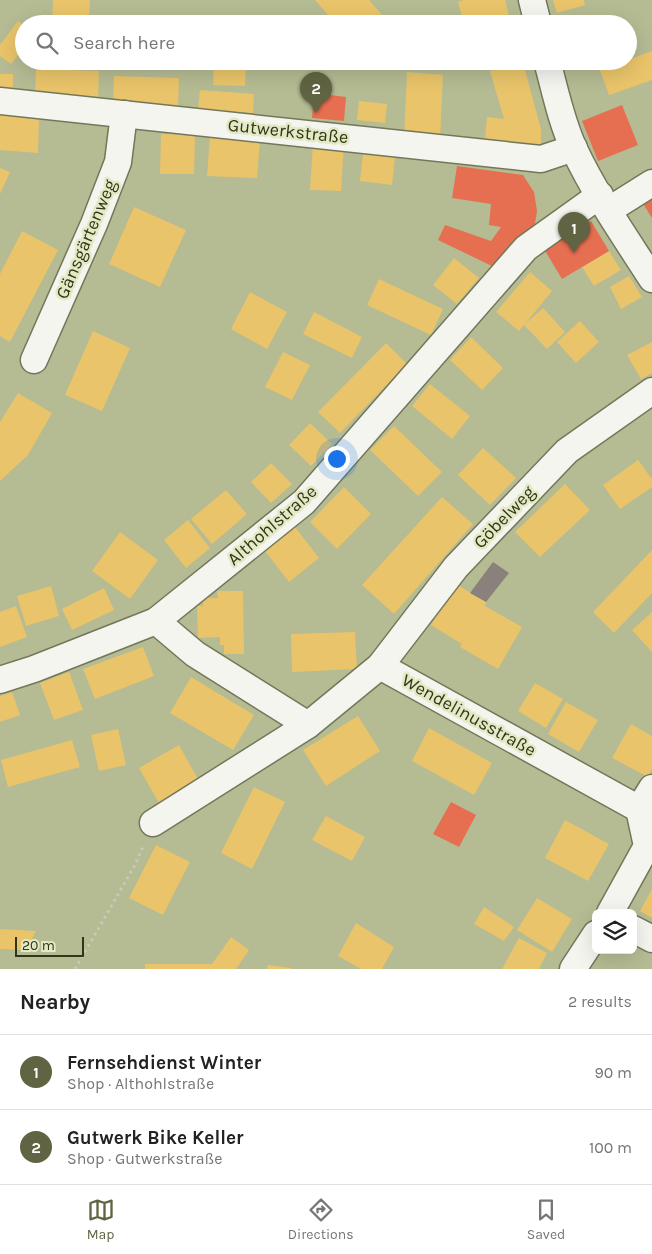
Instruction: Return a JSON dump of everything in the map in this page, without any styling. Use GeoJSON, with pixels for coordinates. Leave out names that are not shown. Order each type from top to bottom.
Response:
{"type":"FeatureCollection","features":[{"type":"Feature","properties":{"kind":"street"},"geometry":{"type":"LineString","coordinates":[[532,0],[536,15]]}},
{"type":"Feature","properties":{"kind":"street"},"geometry":{"type":"LineString","coordinates":[[549,70],[557,100],[580,159],[604,203],[652,279]]}},
{"type":"Feature","properties":{"kind":"street","name":"Gutwerkstraße"},"geometry":{"type":"LineString","coordinates":[[0,101],[541,159],[580,159]]}},
{"type":"Feature","properties":{"kind":"street","name":"Gänsgärtenweg"},"geometry":{"type":"LineString","coordinates":[[34,360],[94,224],[118,162],[124,114]]}},
{"type":"Feature","properties":{"kind":"street","name":"Althohlstraße"},"geometry":{"type":"LineString","coordinates":[[0,680],[34,669],[156,621],[304,502],[526,248],[604,203],[652,184]]}},
{"type":"Feature","properties":{"kind":"street","name":"Göbelweg"},"geometry":{"type":"LineString","coordinates":[[380,666],[456,567],[567,451],[652,391]]}},
{"type":"Feature","properties":{"kind":"street"},"geometry":{"type":"LineString","coordinates":[[156,621],[195,654],[308,725]]}},
{"type":"Feature","properties":{"kind":"street"},"geometry":{"type":"LineString","coordinates":[[153,822],[308,725],[380,666]]}},
{"type":"Feature","properties":{"kind":"street","name":"Wendelinusstraße"},"geometry":{"type":"LineString","coordinates":[[380,666],[646,798]]}},
{"type":"Feature","properties":{"kind":"street"},"geometry":{"type":"LineString","coordinates":[[612,909],[647,846],[646,798]]}},
{"type":"Feature","properties":{"kind":"street"},"geometry":{"type":"LineString","coordinates":[[637,931],[652,939]]}},
{"type":"Feature","properties":{"kind":"street"},"geometry":{"type":"LineString","coordinates":[[573,969],[592,940]]}},
{"type":"Feature","properties":{"kind":"path"},"geometry":{"type":"LineString","coordinates":[[75,969],[135,865],[153,822]]}},
{"type":"Feature","properties":{"kind":"building: Homes"},"geometry":{"type":"Polygon","coordinates":[[[53,0],[90,0],[89,15],[52,15],[53,0]]]}},
{"type":"Feature","properties":{"kind":"building: Homes"},"geometry":{"type":"Polygon","coordinates":[[[315,0],[369,0],[382,15],[328,15],[315,0]]]}},
{"type":"Feature","properties":{"kind":"building: Homes"},"geometry":{"type":"Polygon","coordinates":[[[464,0],[505,0],[509,15],[462,15],[458,2],[464,0]]]}},
{"type":"Feature","properties":{"kind":"building: Homes"},"geometry":{"type":"Polygon","coordinates":[[[553,0],[584,0],[585,5],[557,13],[553,0]]]}},
{"type":"Feature","properties":{"kind":"building: Homes"},"geometry":{"type":"Polygon","coordinates":[[[15,25],[15,59],[11,64],[0,56],[0,45],[15,25]]]}},
{"type":"Feature","properties":{"kind":"building: Homes"},"geometry":{"type":"Polygon","coordinates":[[[652,51],[652,80],[609,95],[600,70],[637,70],[637,57],[652,51]]]}},
{"type":"Feature","properties":{"kind":"building: Homes"},"geometry":{"type":"Polygon","coordinates":[[[36,70],[99,71],[98,100],[35,98],[36,70]]]}},
{"type":"Feature","properties":{"kind":"building: Homes"},"geometry":{"type":"Polygon","coordinates":[[[214,70],[246,70],[245,86],[213,85],[214,70]]]}},
{"type":"Feature","properties":{"kind":"building: Homes"},"geometry":{"type":"Polygon","coordinates":[[[525,70],[541,129],[541,145],[485,139],[487,117],[504,119],[490,71],[525,70]]]}},
{"type":"Feature","properties":{"kind":"building: Homes"},"geometry":{"type":"Polygon","coordinates":[[[407,72],[443,75],[440,140],[404,138],[407,72]]]}},
{"type":"Feature","properties":{"kind":"building: Homes"},"geometry":{"type":"Polygon","coordinates":[[[0,74],[13,74],[13,92],[0,92],[0,74]]]}},
{"type":"Feature","properties":{"kind":"building: Homes"},"geometry":{"type":"Polygon","coordinates":[[[114,76],[179,78],[178,106],[113,104],[114,76]]]}},
{"type":"Feature","properties":{"kind":"building: Homes"},"geometry":{"type":"Polygon","coordinates":[[[200,90],[254,94],[253,113],[198,109],[200,90]]]}},
{"type":"Feature","properties":{"kind":"building: Homes"},"geometry":{"type":"Polygon","coordinates":[[[359,101],[387,104],[385,123],[357,120],[359,101]]]}},
{"type":"Feature","properties":{"kind":"building: Homes"},"geometry":{"type":"Polygon","coordinates":[[[0,114],[39,117],[38,153],[0,150],[0,114]]]}},
{"type":"Feature","properties":{"kind":"building: Homes"},"geometry":{"type":"Polygon","coordinates":[[[161,134],[195,135],[194,174],[160,174],[161,134]]]}},
{"type":"Feature","properties":{"kind":"building: Homes"},"geometry":{"type":"Polygon","coordinates":[[[210,137],[260,140],[257,178],[207,176],[210,137]]]}},
{"type":"Feature","properties":{"kind":"building: Homes"},"geometry":{"type":"Polygon","coordinates":[[[313,143],[344,145],[341,191],[310,190],[313,143]]]}},
{"type":"Feature","properties":{"kind":"building: Homes"},"geometry":{"type":"Polygon","coordinates":[[[363,153],[395,157],[392,185],[360,181],[363,153]]]}},
{"type":"Feature","properties":{"kind":"building: Homes"},"geometry":{"type":"Polygon","coordinates":[[[0,168],[10,172],[0,194],[0,168]]]}},
{"type":"Feature","properties":{"kind":"building: Homes"},"geometry":{"type":"Polygon","coordinates":[[[134,207],[186,230],[160,287],[109,264],[134,207]]]}},
{"type":"Feature","properties":{"kind":"building: Homes"},"geometry":{"type":"Polygon","coordinates":[[[22,231],[58,250],[10,342],[0,336],[0,274],[22,231]]]}},
{"type":"Feature","properties":{"kind":"building: Homes"},"geometry":{"type":"Polygon","coordinates":[[[609,251],[621,270],[594,286],[582,267],[609,251]]]}},
{"type":"Feature","properties":{"kind":"building: Homes"},"geometry":{"type":"Polygon","coordinates":[[[454,258],[479,278],[457,304],[433,285],[454,258]]]}},
{"type":"Feature","properties":{"kind":"building: Homes"},"geometry":{"type":"Polygon","coordinates":[[[530,272],[552,291],[525,324],[543,308],[565,332],[547,349],[524,325],[519,331],[496,312],[530,272]]]}},
{"type":"Feature","properties":{"kind":"building: Homes"},"geometry":{"type":"Polygon","coordinates":[[[629,276],[642,297],[621,309],[610,287],[629,276]]]}},
{"type":"Feature","properties":{"kind":"building: Homes"},"geometry":{"type":"Polygon","coordinates":[[[379,279],[443,309],[431,335],[367,305],[379,279]]]}},
{"type":"Feature","properties":{"kind":"building: Homes"},"geometry":{"type":"Polygon","coordinates":[[[250,292],[287,312],[267,349],[231,329],[250,292]]]}},
{"type":"Feature","properties":{"kind":"building: Homes"},"geometry":{"type":"Polygon","coordinates":[[[314,312],[362,337],[352,358],[303,334],[314,312]]]}},
{"type":"Feature","properties":{"kind":"building: Homes"},"geometry":{"type":"Polygon","coordinates":[[[580,321],[599,342],[576,363],[557,342],[580,321]]]}},
{"type":"Feature","properties":{"kind":"building: Homes"},"geometry":{"type":"Polygon","coordinates":[[[93,331],[130,348],[102,411],[65,395],[93,331]]]}},
{"type":"Feature","properties":{"kind":"building: Homes"},"geometry":{"type":"Polygon","coordinates":[[[471,337],[503,368],[482,390],[450,360],[471,337]]]}},
{"type":"Feature","properties":{"kind":"building: Homes"},"geometry":{"type":"Polygon","coordinates":[[[652,342],[652,373],[641,379],[627,355],[652,342]]]}},
{"type":"Feature","properties":{"kind":"building: Homes"},"geometry":{"type":"Polygon","coordinates":[[[386,343],[407,364],[340,433],[318,412],[386,343]]]}},
{"type":"Feature","properties":{"kind":"building: Homes"},"geometry":{"type":"Polygon","coordinates":[[[283,352],[310,365],[292,400],[265,387],[283,352]]]}},
{"type":"Feature","properties":{"kind":"building: Homes"},"geometry":{"type":"Polygon","coordinates":[[[430,384],[470,416],[452,439],[412,406],[430,384]]]}},
{"type":"Feature","properties":{"kind":"building: Homes"},"geometry":{"type":"Polygon","coordinates":[[[18,393],[52,413],[28,455],[0,481],[0,422],[18,393]]]}},
{"type":"Feature","properties":{"kind":"building: Homes"},"geometry":{"type":"Polygon","coordinates":[[[310,423],[332,444],[311,466],[289,445],[310,423]]]}},
{"type":"Feature","properties":{"kind":"building: Homes"},"geometry":{"type":"Polygon","coordinates":[[[394,426],[442,472],[418,496],[370,450],[394,426]]]}},
{"type":"Feature","properties":{"kind":"building: Homes"},"geometry":{"type":"Polygon","coordinates":[[[483,448],[516,478],[490,505],[458,475],[483,448]]]}},
{"type":"Feature","properties":{"kind":"building: Homes"},"geometry":{"type":"Polygon","coordinates":[[[638,460],[652,479],[652,487],[620,509],[603,485],[638,460]]]}},
{"type":"Feature","properties":{"kind":"building: Homes"},"geometry":{"type":"Polygon","coordinates":[[[271,463],[292,484],[271,503],[251,482],[271,463]]]}},
{"type":"Feature","properties":{"kind":"building: Homes"},"geometry":{"type":"Polygon","coordinates":[[[565,484],[590,510],[540,557],[515,532],[565,484]]]}},
{"type":"Feature","properties":{"kind":"building: Homes"},"geometry":{"type":"Polygon","coordinates":[[[344,487],[371,514],[337,549],[310,522],[344,487]]]}},
{"type":"Feature","properties":{"kind":"building: Homes"},"geometry":{"type":"Polygon","coordinates":[[[226,490],[247,514],[212,544],[191,519],[226,490]]]}},
{"type":"Feature","properties":{"kind":"building: Homes"},"geometry":{"type":"Polygon","coordinates":[[[442,497],[473,524],[394,614],[362,585],[442,497]]]}},
{"type":"Feature","properties":{"kind":"building: Homes"},"geometry":{"type":"Polygon","coordinates":[[[188,520],[210,548],[186,568],[164,540],[188,520]]]}},
{"type":"Feature","properties":{"kind":"building: Homes"},"geometry":{"type":"Polygon","coordinates":[[[295,527],[319,558],[289,582],[265,551],[295,527]]]}},
{"type":"Feature","properties":{"kind":"building: Homes"},"geometry":{"type":"Polygon","coordinates":[[[120,532],[158,560],[130,599],[92,571],[120,532]]]}},
{"type":"Feature","properties":{"kind":"building: Homes"},"geometry":{"type":"Polygon","coordinates":[[[652,550],[652,593],[614,633],[593,612],[652,550]]]}},
{"type":"Feature","properties":{"kind":"building: Homes"},"geometry":{"type":"Polygon","coordinates":[[[456,584],[486,602],[485,606],[522,627],[498,669],[460,647],[462,644],[431,625],[456,584]]]}},
{"type":"Feature","properties":{"kind":"building: Homes"},"geometry":{"type":"Polygon","coordinates":[[[51,586],[59,616],[26,626],[17,596],[51,586]]]}},
{"type":"Feature","properties":{"kind":"building: Homes"},"geometry":{"type":"Polygon","coordinates":[[[104,588],[114,610],[72,630],[62,609],[104,588]]]}},
{"type":"Feature","properties":{"kind":"building: Homes"},"geometry":{"type":"Polygon","coordinates":[[[217,591],[243,591],[244,654],[224,654],[224,645],[220,645],[220,637],[198,638],[197,606],[203,606],[203,598],[218,598],[217,591]]]}},
{"type":"Feature","properties":{"kind":"building: Homes"},"geometry":{"type":"Polygon","coordinates":[[[16,606],[27,637],[0,647],[0,612],[16,606]]]}},
{"type":"Feature","properties":{"kind":"building: Homes"},"geometry":{"type":"Polygon","coordinates":[[[652,612],[652,652],[632,630],[652,612]]]}},
{"type":"Feature","properties":{"kind":"building: Homes"},"geometry":{"type":"Polygon","coordinates":[[[355,632],[357,669],[292,672],[291,634],[355,632]]]}},
{"type":"Feature","properties":{"kind":"building: Homes"},"geometry":{"type":"Polygon","coordinates":[[[143,647],[154,676],[95,699],[83,669],[143,647]]]}},
{"type":"Feature","properties":{"kind":"building: Homes"},"geometry":{"type":"Polygon","coordinates":[[[69,672],[83,710],[54,720],[40,683],[69,672]]]}},
{"type":"Feature","properties":{"kind":"building: Homes"},"geometry":{"type":"Polygon","coordinates":[[[191,677],[254,715],[233,750],[170,713],[191,677]]]}},
{"type":"Feature","properties":{"kind":"building: Homes"},"geometry":{"type":"Polygon","coordinates":[[[535,683],[563,699],[546,728],[518,711],[535,683]]]}},
{"type":"Feature","properties":{"kind":"building: Homes"},"geometry":{"type":"Polygon","coordinates":[[[12,692],[20,715],[0,722],[0,696],[12,692]]]}},
{"type":"Feature","properties":{"kind":"building: Homes"},"geometry":{"type":"Polygon","coordinates":[[[566,702],[598,720],[579,752],[548,734],[566,702]]]}},
{"type":"Feature","properties":{"kind":"building: Homes"},"geometry":{"type":"Polygon","coordinates":[[[358,716],[380,751],[326,786],[303,750],[358,716]]]}},
{"type":"Feature","properties":{"kind":"building: Homes"},"geometry":{"type":"Polygon","coordinates":[[[631,724],[652,736],[652,769],[648,777],[612,758],[631,724]]]}},
{"type":"Feature","properties":{"kind":"building: Homes"},"geometry":{"type":"Polygon","coordinates":[[[429,728],[492,763],[474,795],[412,761],[429,728]]]}},
{"type":"Feature","properties":{"kind":"building: Homes"},"geometry":{"type":"Polygon","coordinates":[[[118,729],[126,765],[99,771],[91,735],[118,729]]]}},
{"type":"Feature","properties":{"kind":"building: Homes"},"geometry":{"type":"Polygon","coordinates":[[[72,740],[80,767],[8,787],[1,760],[72,740]]]}},
{"type":"Feature","properties":{"kind":"building: Homes"},"geometry":{"type":"Polygon","coordinates":[[[179,745],[200,783],[160,805],[139,768],[179,745]]]}},
{"type":"Feature","properties":{"kind":"building: Homes"},"geometry":{"type":"Polygon","coordinates":[[[254,787],[285,802],[252,869],[221,853],[254,787]]]}},
{"type":"Feature","properties":{"kind":"building: Homes"},"geometry":{"type":"Polygon","coordinates":[[[326,816],[365,837],[352,861],[312,840],[326,816]]]}},
{"type":"Feature","properties":{"kind":"building: Homes"},"geometry":{"type":"Polygon","coordinates":[[[565,820],[609,844],[588,881],[545,858],[565,820]]]}},
{"type":"Feature","properties":{"kind":"building: Homes"},"geometry":{"type":"Polygon","coordinates":[[[156,845],[190,862],[163,915],[129,898],[156,845]]]}},
{"type":"Feature","properties":{"kind":"building: Homes"},"geometry":{"type":"Polygon","coordinates":[[[652,889],[652,918],[640,911],[652,889]]]}},
{"type":"Feature","properties":{"kind":"building: Homes"},"geometry":{"type":"Polygon","coordinates":[[[537,898],[572,919],[552,952],[517,930],[537,898]]]}},
{"type":"Feature","properties":{"kind":"building: Homes"},"geometry":{"type":"Polygon","coordinates":[[[484,907],[514,927],[504,941],[474,924],[484,907]]]}},
{"type":"Feature","properties":{"kind":"building: Homes"},"geometry":{"type":"Polygon","coordinates":[[[356,923],[394,947],[382,969],[361,969],[338,956],[356,923]]]}},
{"type":"Feature","properties":{"kind":"building: Homes"},"geometry":{"type":"Polygon","coordinates":[[[0,929],[36,931],[26,950],[0,949],[0,929]]]}},
{"type":"Feature","properties":{"kind":"building: Homes"},"geometry":{"type":"Polygon","coordinates":[[[231,937],[249,950],[236,969],[145,969],[145,964],[212,964],[231,937]]]}},
{"type":"Feature","properties":{"kind":"building: Homes"},"geometry":{"type":"Polygon","coordinates":[[[519,938],[547,953],[539,969],[502,969],[519,938]]]}},
{"type":"Feature","properties":{"kind":"building: Homes"},"geometry":{"type":"Polygon","coordinates":[[[268,965],[291,968],[291,969],[267,969],[268,965]]]}},
{"type":"Feature","properties":{"kind":"building: Shops"},"geometry":{"type":"Polygon","coordinates":[[[314,93],[346,97],[344,121],[312,118],[314,93]]]}},
{"type":"Feature","properties":{"kind":"building: Shops"},"geometry":{"type":"Polygon","coordinates":[[[622,105],[638,145],[598,161],[582,121],[622,105]]]}},
{"type":"Feature","properties":{"kind":"building: Shops"},"geometry":{"type":"Polygon","coordinates":[[[457,166],[523,175],[534,192],[537,211],[534,230],[494,267],[438,240],[445,225],[491,241],[501,227],[489,225],[491,204],[452,198],[457,166]]]}},
{"type":"Feature","properties":{"kind":"building: Shops"},"geometry":{"type":"Polygon","coordinates":[[[652,189],[652,218],[639,197],[652,189]]]}},
{"type":"Feature","properties":{"kind":"building: Shops"},"geometry":{"type":"Polygon","coordinates":[[[591,221],[609,251],[562,279],[544,249],[591,221]]]}},
{"type":"Feature","properties":{"kind":"building: Shops"},"geometry":{"type":"Polygon","coordinates":[[[451,802],[476,815],[459,847],[433,834],[451,802]]]}},
{"type":"Feature","properties":{"kind":"building: Industry"},"geometry":{"type":"Polygon","coordinates":[[[493,562],[509,573],[486,602],[470,593],[493,562]]]}},
{"type":"Feature","properties":{"kind":"place","name":"Gutwerk Bike Keller"},"geometry":{"type":"Point","coordinates":[316,113]}},
{"type":"Feature","properties":{"kind":"place","name":"Fernsehdienst Winter"},"geometry":{"type":"Point","coordinates":[574,253]}}]}
